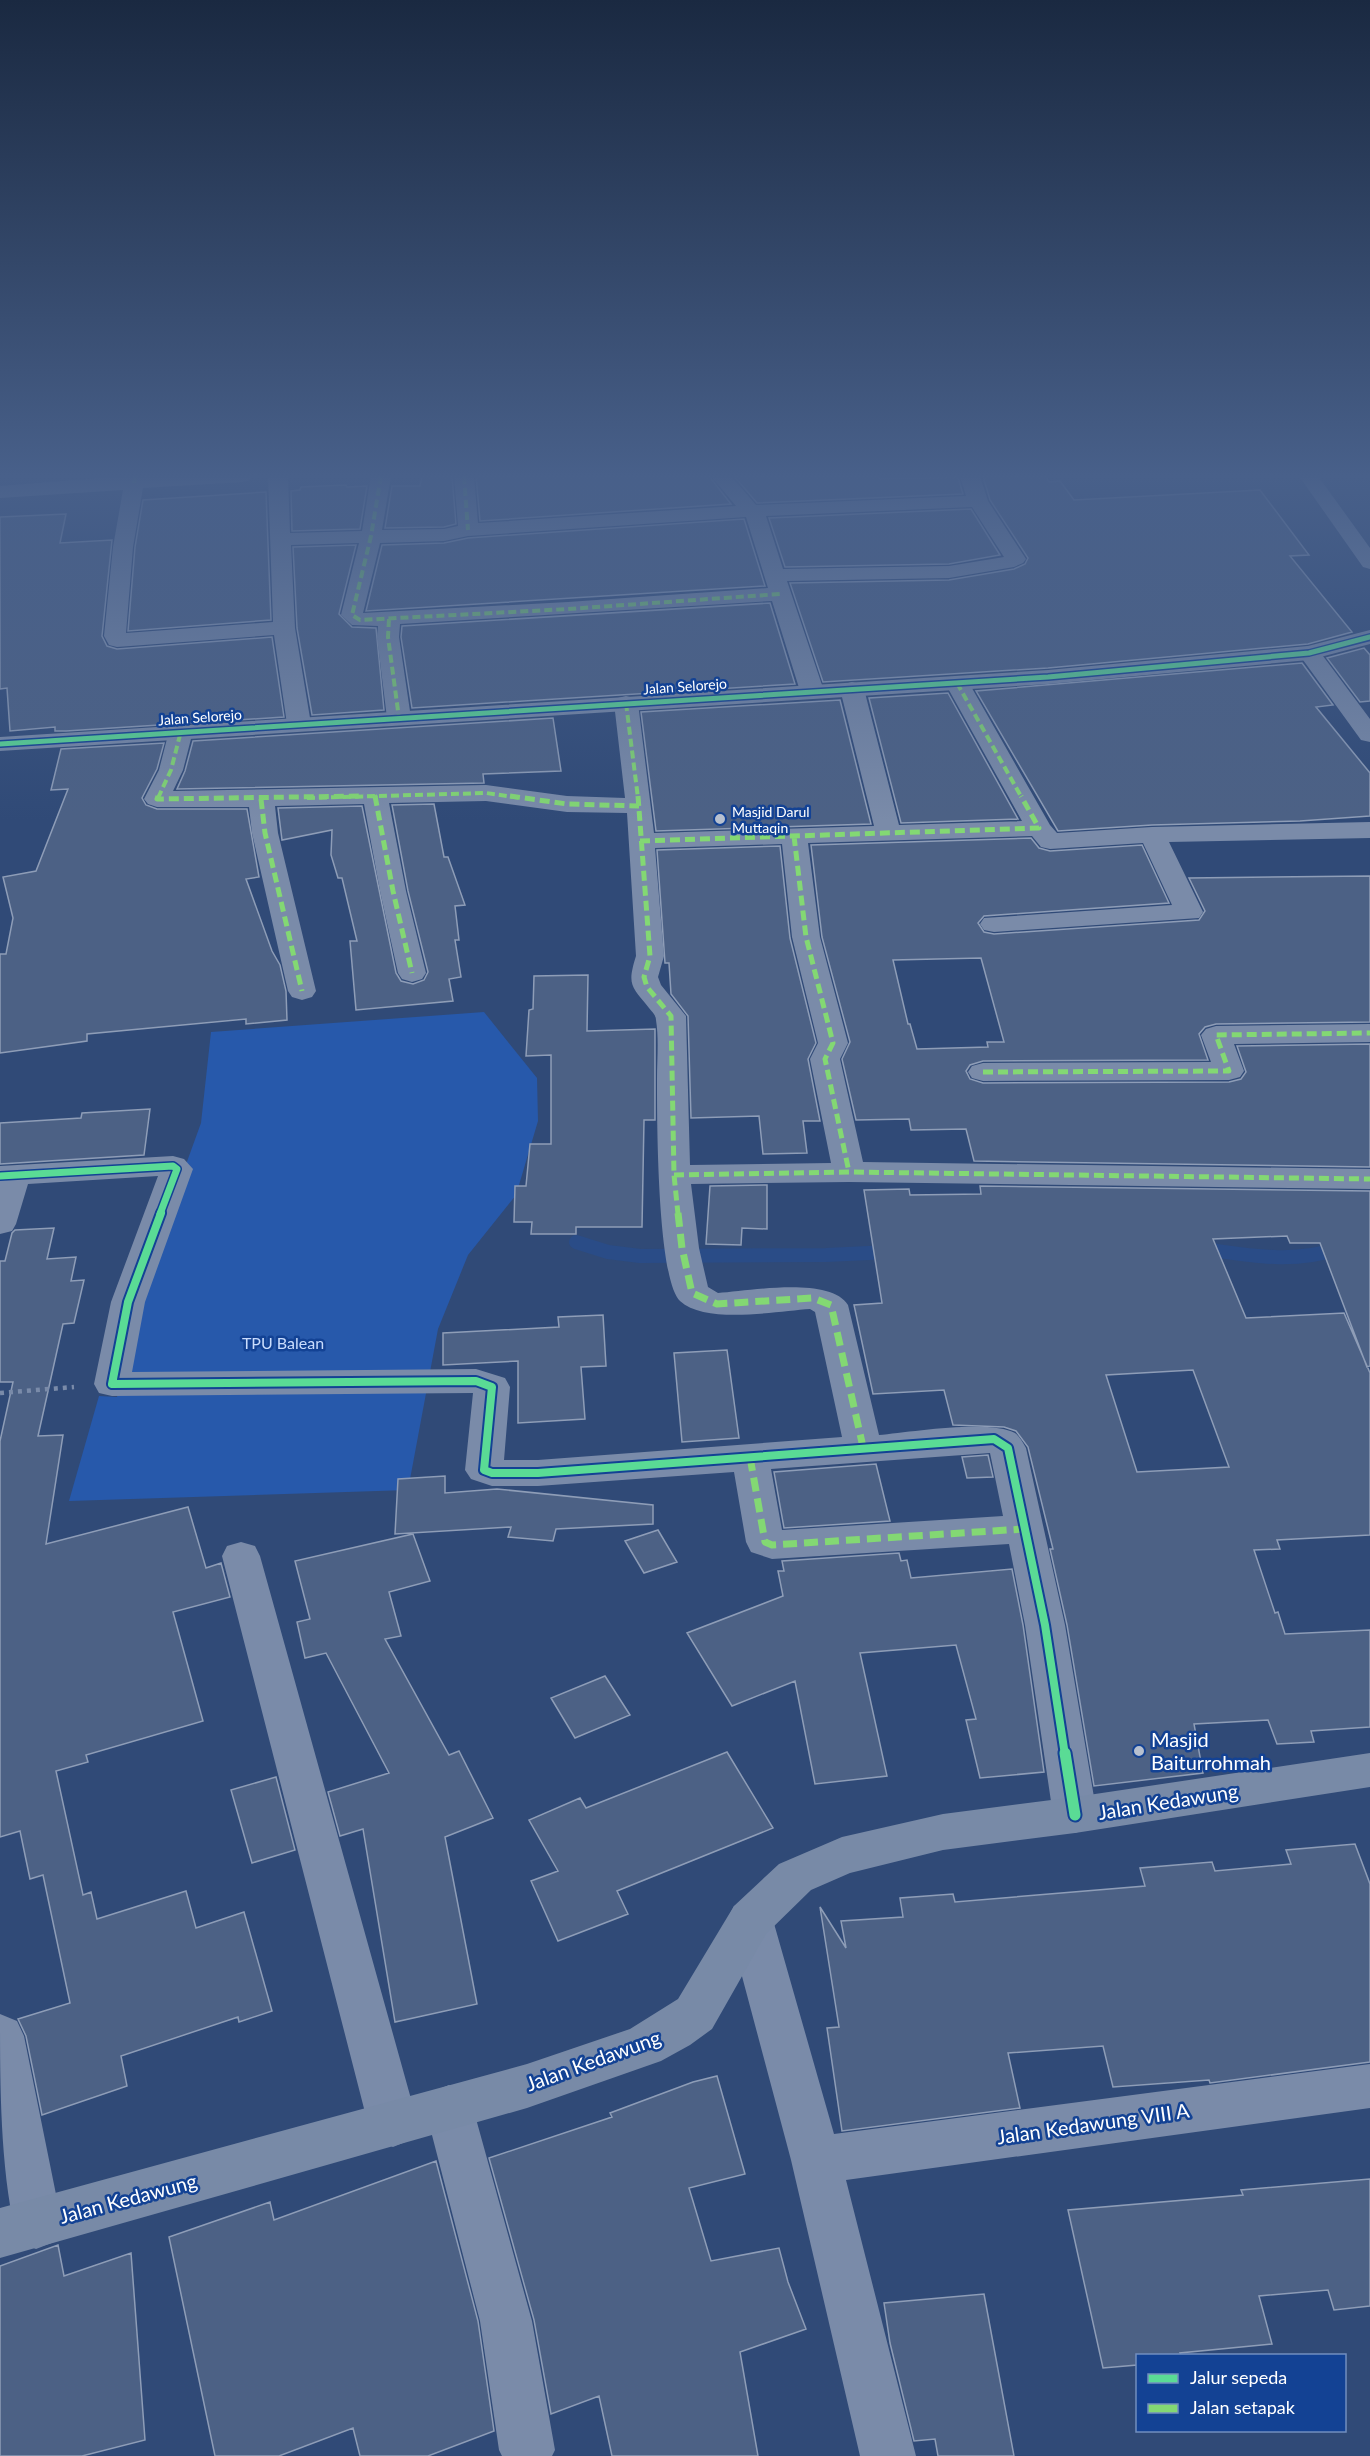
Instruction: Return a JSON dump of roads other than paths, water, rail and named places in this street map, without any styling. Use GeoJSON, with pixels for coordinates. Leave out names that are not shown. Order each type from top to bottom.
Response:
{"type":"FeatureCollection","features":[{"type":"Feature","properties":{"kind":"main road","name":"Jalan Kedawung"},"geometry":{"type":"LineString","coordinates":[[18,2228],[527,2086],[644,2046],[673,2030],[695,2014],[750,1920],[795,1877],[842,1856],[943,1832],[1075,1815],[1370,1770]]}},
{"type":"Feature","properties":{"kind":"street"},"geometry":{"type":"LineString","coordinates":[[120,591],[117,640],[284,628]]}},
{"type":"Feature","properties":{"kind":"street"},"geometry":{"type":"LineString","coordinates":[[283,591],[284,628],[299,724]]}},
{"type":"Feature","properties":{"kind":"street"},"geometry":{"type":"LineString","coordinates":[[358,591],[352,615],[360,620],[704,591]]}},
{"type":"Feature","properties":{"kind":"street"},"geometry":{"type":"LineString","coordinates":[[780,591],[813,691]]}},
{"type":"Feature","properties":{"kind":"street"},"geometry":{"type":"LineString","coordinates":[[389,619],[388,637],[399,718]]}},
{"type":"Feature","properties":{"kind":"street","name":"Jalan Selorejo"},"geometry":{"type":"LineString","coordinates":[[0,744],[813,691],[957,684],[1309,653],[1370,637]]}},
{"type":"Feature","properties":{"kind":"street"},"geometry":{"type":"LineString","coordinates":[[1309,653],[1370,735]]}},
{"type":"Feature","properties":{"kind":"street"},"geometry":{"type":"LineString","coordinates":[[957,684],[1039,828],[1050,841],[1152,835],[1370,830]]}},
{"type":"Feature","properties":{"kind":"street"},"geometry":{"type":"LineString","coordinates":[[852,689],[888,831]]}},
{"type":"Feature","properties":{"kind":"street"},"geometry":{"type":"LineString","coordinates":[[626,704],[639,806],[649,934],[650,956],[644,977],[647,987],[671,1016],[674,1175],[683,1257],[692,1293],[717,1304],[813,1298],[831,1305],[862,1447]]}},
{"type":"Feature","properties":{"kind":"street"},"geometry":{"type":"LineString","coordinates":[[181,731],[171,770],[157,799],[261,799],[486,793],[567,804],[639,806]]}},
{"type":"Feature","properties":{"kind":"street"},"geometry":{"type":"LineString","coordinates":[[375,795],[412,973]]}},
{"type":"Feature","properties":{"kind":"street"},"geometry":{"type":"LineString","coordinates":[[261,799],[265,833],[302,991]]}},
{"type":"Feature","properties":{"kind":"street"},"geometry":{"type":"LineString","coordinates":[[640,841],[888,831],[1039,828]]}},
{"type":"Feature","properties":{"kind":"street"},"geometry":{"type":"LineString","coordinates":[[994,924],[1189,912],[1152,835]]}},
{"type":"Feature","properties":{"kind":"street"},"geometry":{"type":"LineString","coordinates":[[794,836],[806,937],[833,1043],[825,1059],[849,1172]]}},
{"type":"Feature","properties":{"kind":"street"},"geometry":{"type":"LineString","coordinates":[[983,1072],[1229,1071],[1216,1035],[1370,1033]]}},
{"type":"Feature","properties":{"kind":"street"},"geometry":{"type":"LineString","coordinates":[[0,1224],[7,1176],[172,1166],[177,1169],[128,1302],[112,1384],[476,1381],[492,1387],[484,1470],[492,1473],[538,1473],[862,1447],[994,1439],[1003,1443],[1008,1448],[1045,1625],[1075,1815]]}},
{"type":"Feature","properties":{"kind":"street"},"geometry":{"type":"LineString","coordinates":[[674,1175],[849,1172],[1370,1179]]}},
{"type":"Feature","properties":{"kind":"street"},"geometry":{"type":"LineString","coordinates":[[750,1457],[765,1542],[772,1545],[1024,1529]]}},
{"type":"Feature","properties":{"kind":"street"},"geometry":{"type":"LineString","coordinates":[[241,1556],[393,2124]]}},
{"type":"Feature","properties":{"kind":"street"},"geometry":{"type":"LineString","coordinates":[[750,1920],[816,2160],[888,2456]]}},
{"type":"Feature","properties":{"kind":"street"},"geometry":{"type":"LineString","coordinates":[[0,2036],[18,2228]]}},
{"type":"Feature","properties":{"kind":"street","name":"Jalan Kedawung VIII A"},"geometry":{"type":"LineString","coordinates":[[816,2160],[1370,2086]]}},
{"type":"Feature","properties":{"kind":"street"},"geometry":{"type":"LineString","coordinates":[[449,2108],[506,2321],[527,2450]]}},
{"type":"Feature","properties":{"kind":"waterway"},"geometry":{"type":"LineString","coordinates":[[576,1242],[608,1252],[640,1256],[826,1255],[890,1252]]}},
{"type":"Feature","properties":{"kind":"waterway"},"geometry":{"type":"LineString","coordinates":[[1203,1249],[1270,1257],[1304,1256],[1337,1249]]}},
{"type":"Feature","properties":{"kind":"place","name":"Masjid Darul Muttaqin"},"geometry":{"type":"Point","coordinates":[720,819]}},
{"type":"Feature","properties":{"kind":"place","name":"Masjid Baiturrohmah"},"geometry":{"type":"Point","coordinates":[1139,1751]}},
{"type":"Feature","properties":{"kind":"park label","name":"TPU Balean"},"geometry":{"type":"Point","coordinates":[283,1342]}}]}
